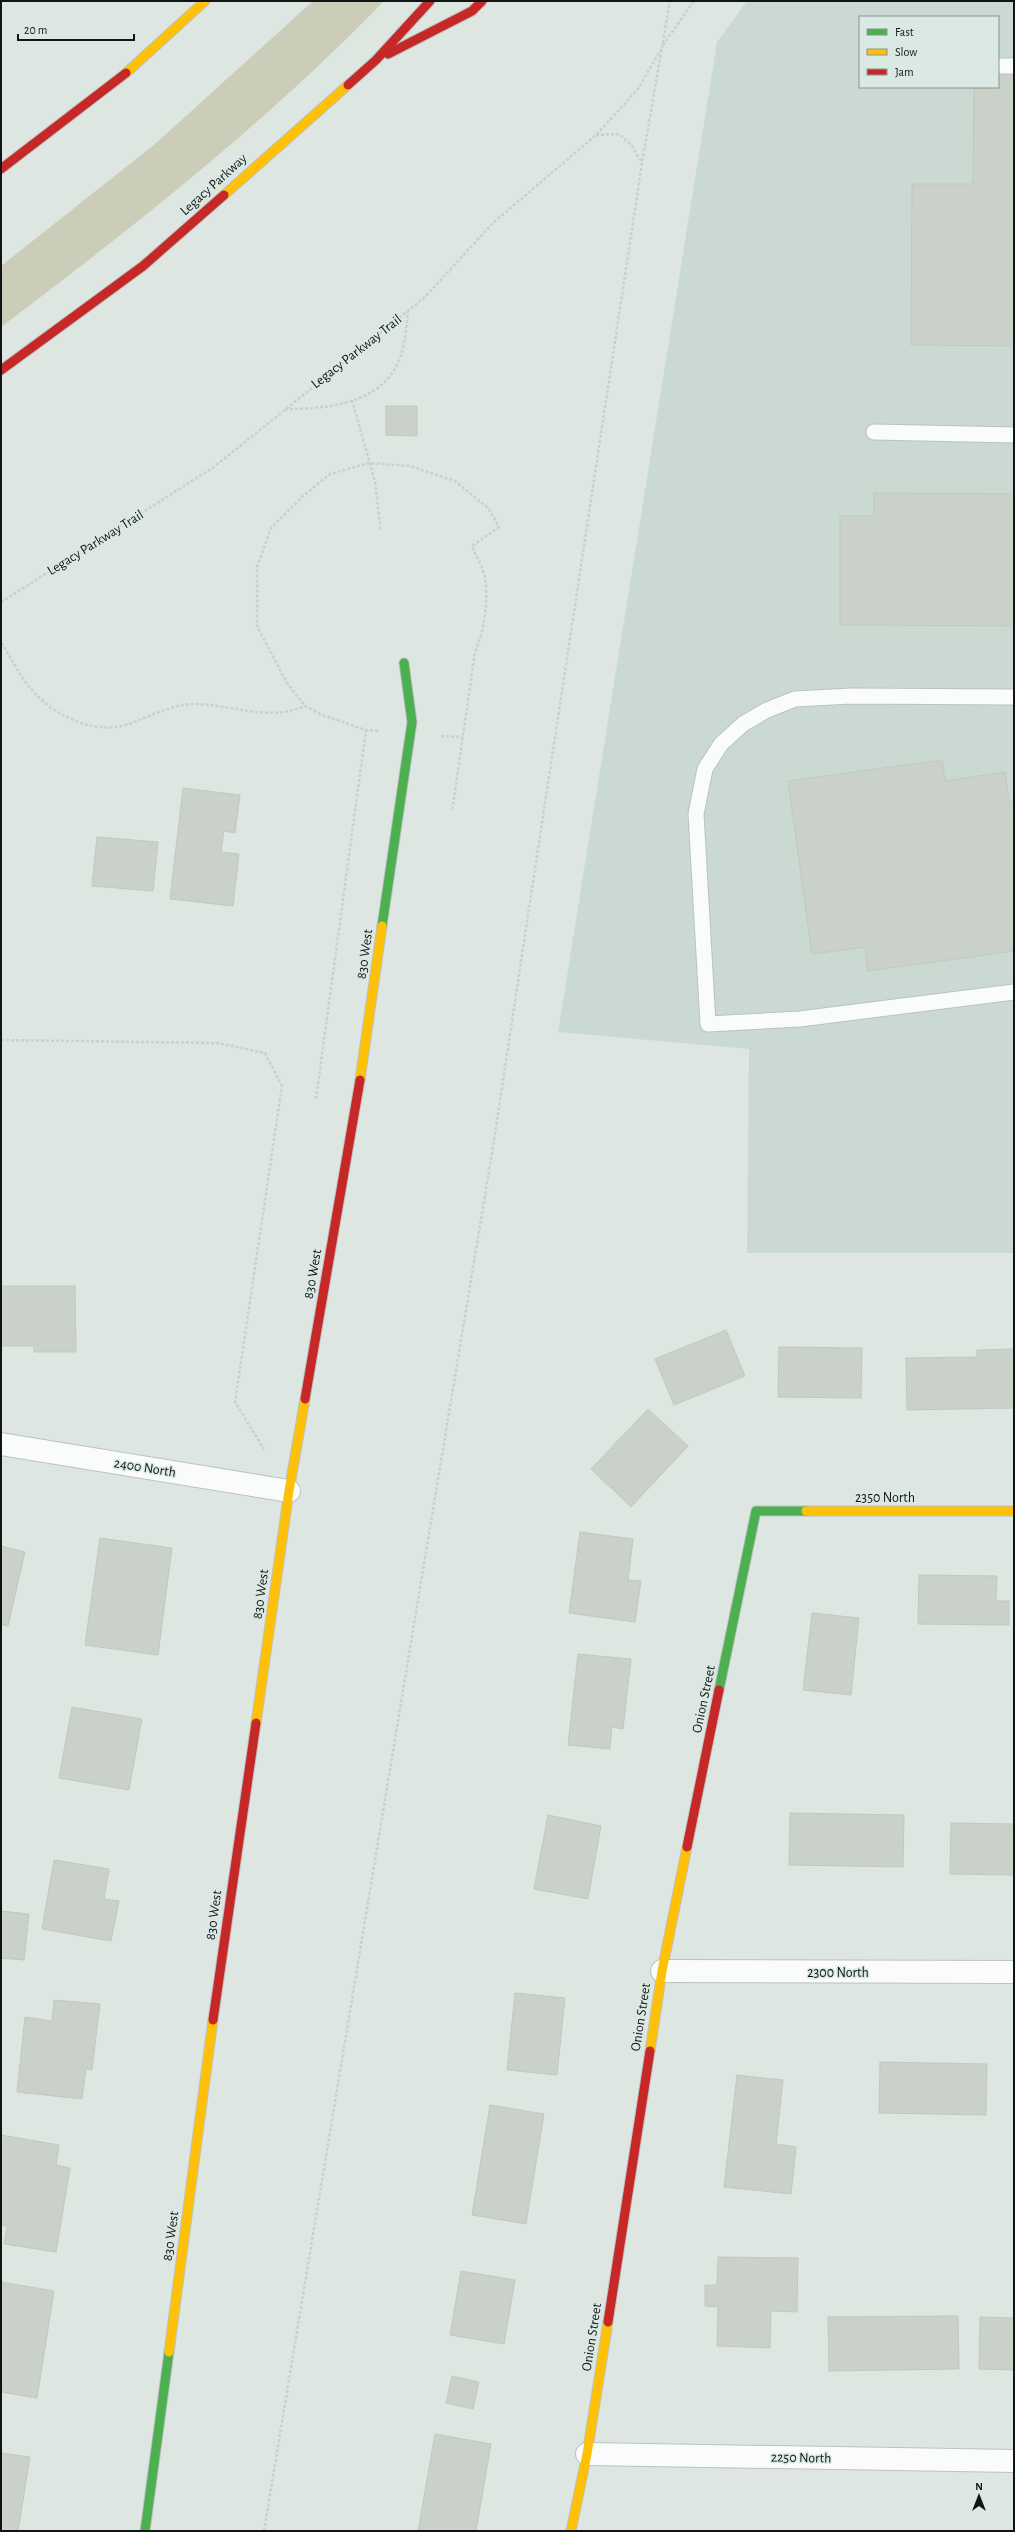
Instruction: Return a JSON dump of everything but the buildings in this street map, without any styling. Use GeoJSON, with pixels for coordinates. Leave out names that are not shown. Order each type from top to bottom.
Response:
{"type":"FeatureCollection","features":[{"type":"Feature","properties":{"kind":"main road"},"geometry":{"type":"LineString","coordinates":[[1,169],[142,61],[205,1]]}},
{"type":"Feature","properties":{"kind":"main road","name":"Legacy Parkway"},"geometry":{"type":"LineString","coordinates":[[1,370],[143,266],[376,60],[430,1]]}},
{"type":"Feature","properties":{"kind":"main road"},"geometry":{"type":"LineString","coordinates":[[376,60],[472,11],[482,1]]}},
{"type":"Feature","properties":{"kind":"main road","name":"830 West"},"geometry":{"type":"LineString","coordinates":[[145,2531],[216,1992],[288,1491],[339,1200],[355,1118],[412,722],[404,663]]}},
{"type":"Feature","properties":{"kind":"main road","name":"2350 North"},"geometry":{"type":"LineString","coordinates":[[756,1511],[1014,1511]]}},
{"type":"Feature","properties":{"kind":"main road","name":"Onion Street"},"geometry":{"type":"LineString","coordinates":[[571,2531],[587,2454],[662,1971],[756,1511]]}},
{"type":"Feature","properties":{"kind":"street","name":"2400 North"},"geometry":{"type":"LineString","coordinates":[[1,1444],[288,1491]]}},
{"type":"Feature","properties":{"kind":"street","name":"2300 North"},"geometry":{"type":"LineString","coordinates":[[662,1971],[1014,1972]]}},
{"type":"Feature","properties":{"kind":"street","name":"2250 North"},"geometry":{"type":"LineString","coordinates":[[587,2454],[1014,2461]]}},
{"type":"Feature","properties":{"kind":"lane"},"geometry":{"type":"LineString","coordinates":[[999,66],[1014,66]]}},
{"type":"Feature","properties":{"kind":"lane"},"geometry":{"type":"LineString","coordinates":[[874,432],[1014,435]]}},
{"type":"Feature","properties":{"kind":"lane"},"geometry":{"type":"LineString","coordinates":[[1014,697],[851,696],[795,699],[767,710],[743,724],[721,744],[706,768],[696,814],[708,1024],[800,1019],[1014,992]]}},
{"type":"Feature","properties":{"kind":"path"},"geometry":{"type":"LineString","coordinates":[[264,2531],[492,1153],[642,163],[670,1]]}},
{"type":"Feature","properties":{"kind":"path","name":"Legacy Parkway Trail"},"geometry":{"type":"LineString","coordinates":[[1,602],[214,467],[284,409],[425,297],[493,223],[596,135],[638,89],[663,46],[694,1]]}},
{"type":"Feature","properties":{"kind":"path"},"geometry":{"type":"LineString","coordinates":[[596,135],[619,134],[632,146],[642,163]]}},
{"type":"Feature","properties":{"kind":"path"},"geometry":{"type":"LineString","coordinates":[[284,409],[317,409],[352,400],[365,396],[389,379],[403,348],[408,310]]}},
{"type":"Feature","properties":{"kind":"path"},"geometry":{"type":"LineString","coordinates":[[352,400],[375,482],[381,531]]}},
{"type":"Feature","properties":{"kind":"path"},"geometry":{"type":"LineString","coordinates":[[382,731],[366,730],[322,715],[305,706],[287,683],[257,626],[257,567],[270,528],[302,497],[330,474],[369,463],[410,466],[455,481],[489,509],[499,527],[472,546],[485,577],[485,618],[481,638],[475,652],[452,812]]}},
{"type":"Feature","properties":{"kind":"path"},"geometry":{"type":"LineString","coordinates":[[1,643],[31,689],[57,712],[90,728],[122,726],[176,706],[197,704],[266,713],[293,712],[305,706]]}},
{"type":"Feature","properties":{"kind":"path"},"geometry":{"type":"LineString","coordinates":[[316,1099],[366,730]]}},
{"type":"Feature","properties":{"kind":"path"},"geometry":{"type":"LineString","coordinates":[[1,1040],[218,1043],[265,1053],[282,1086],[235,1402],[288,1491]]}},
{"type":"Feature","properties":{"kind":"shaded area"},"geometry":{"type":"Polygon","coordinates":[[[747,1],[1014,1],[1014,1253],[747,1253],[749,1049],[558,1032],[717,42],[747,1]]]}},
{"type":"Feature","properties":{"kind":"green space"},"geometry":{"type":"Polygon","coordinates":[[[313,1],[384,1],[294,89],[199,172],[1,327],[1,266],[155,144],[313,1]]]}},
{"type":"Feature","properties":{"kind":"traffic: fast"},"geometry":{"type":"LineString","coordinates":[[382,926],[412,722],[404,663]]}},
{"type":"Feature","properties":{"kind":"traffic: fast"},"geometry":{"type":"LineString","coordinates":[[719,1690],[756,1511],[806,1511]]}},
{"type":"Feature","properties":{"kind":"traffic: fast"},"geometry":{"type":"LineString","coordinates":[[145,2531],[169,2352]]}},
{"type":"Feature","properties":{"kind":"traffic: slow"},"geometry":{"type":"LineString","coordinates":[[126,73],[205,1]]}},
{"type":"Feature","properties":{"kind":"traffic: slow"},"geometry":{"type":"LineString","coordinates":[[224,195],[348,85]]}},
{"type":"Feature","properties":{"kind":"traffic: slow"},"geometry":{"type":"LineString","coordinates":[[360,1080],[382,926]]}},
{"type":"Feature","properties":{"kind":"traffic: slow"},"geometry":{"type":"LineString","coordinates":[[256,1723],[289,1491],[305,1399]]}},
{"type":"Feature","properties":{"kind":"traffic: slow"},"geometry":{"type":"LineString","coordinates":[[806,1511],[1014,1511]]}},
{"type":"Feature","properties":{"kind":"traffic: slow"},"geometry":{"type":"LineString","coordinates":[[650,2051],[662,1971],[687,1847]]}},
{"type":"Feature","properties":{"kind":"traffic: slow"},"geometry":{"type":"LineString","coordinates":[[169,2352],[213,2020]]}},
{"type":"Feature","properties":{"kind":"traffic: slow"},"geometry":{"type":"LineString","coordinates":[[571,2531],[587,2454],[608,2322]]}},
{"type":"Feature","properties":{"kind":"traffic: jam"},"geometry":{"type":"LineString","coordinates":[[348,85],[376,60],[430,1]]}},
{"type":"Feature","properties":{"kind":"traffic: jam"},"geometry":{"type":"LineString","coordinates":[[388,54],[472,11],[482,1]]}},
{"type":"Feature","properties":{"kind":"traffic: jam"},"geometry":{"type":"LineString","coordinates":[[1,169],[126,73]]}},
{"type":"Feature","properties":{"kind":"traffic: jam"},"geometry":{"type":"LineString","coordinates":[[1,370],[143,266],[224,195]]}},
{"type":"Feature","properties":{"kind":"traffic: jam"},"geometry":{"type":"LineString","coordinates":[[305,1399],[360,1080]]}},
{"type":"Feature","properties":{"kind":"traffic: jam"},"geometry":{"type":"LineString","coordinates":[[687,1847],[719,1690]]}},
{"type":"Feature","properties":{"kind":"traffic: jam"},"geometry":{"type":"LineString","coordinates":[[213,2020],[256,1723]]}},
{"type":"Feature","properties":{"kind":"traffic: jam"},"geometry":{"type":"LineString","coordinates":[[608,2322],[650,2051]]}}]}
